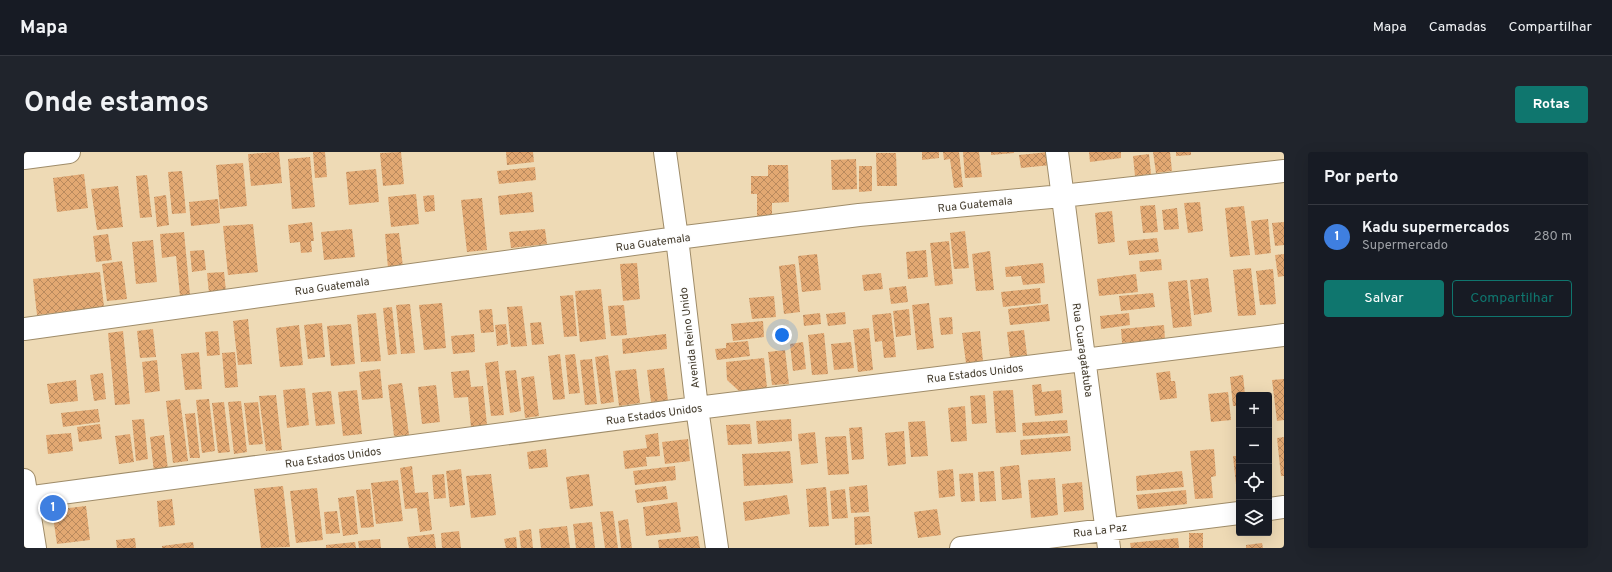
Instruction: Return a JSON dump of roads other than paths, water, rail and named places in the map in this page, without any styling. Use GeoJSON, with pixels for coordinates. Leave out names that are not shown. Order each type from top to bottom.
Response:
{"type":"FeatureCollection","features":[{"type":"Feature","properties":{"kind":"street"},"geometry":{"type":"LineString","coordinates":[[24,158],[69,152]]}},
{"type":"Feature","properties":{"kind":"street","name":"Avenida Reino Unido"},"geometry":{"type":"LineString","coordinates":[[665,152],[677,238],[697,408],[717,548]]}},
{"type":"Feature","properties":{"kind":"street","name":"Rua Cuaragatatuba"},"geometry":{"type":"LineString","coordinates":[[1057,152],[1108,538]]}},
{"type":"Feature","properties":{"kind":"street","name":"Rua Guatemala"},"geometry":{"type":"LineString","coordinates":[[24,329],[677,238],[859,215],[1062,196],[1284,171]]}},
{"type":"Feature","properties":{"kind":"street","name":"Rua Estados Unidos"},"geometry":{"type":"LineString","coordinates":[[25,492],[1284,335]]}},
{"type":"Feature","properties":{"kind":"street"},"geometry":{"type":"LineString","coordinates":[[25,492],[35,548]]}},
{"type":"Feature","properties":{"kind":"street"},"geometry":{"type":"LineString","coordinates":[[1272,509],[1284,507]]}},
{"type":"Feature","properties":{"kind":"street","name":"Rua La Paz"},"geometry":{"type":"LineString","coordinates":[[961,548],[1108,538],[1236,514]]}},
{"type":"Feature","properties":{"kind":"place","name":"Kadu supermercados"},"geometry":{"type":"Point","coordinates":[53,508]}}]}
